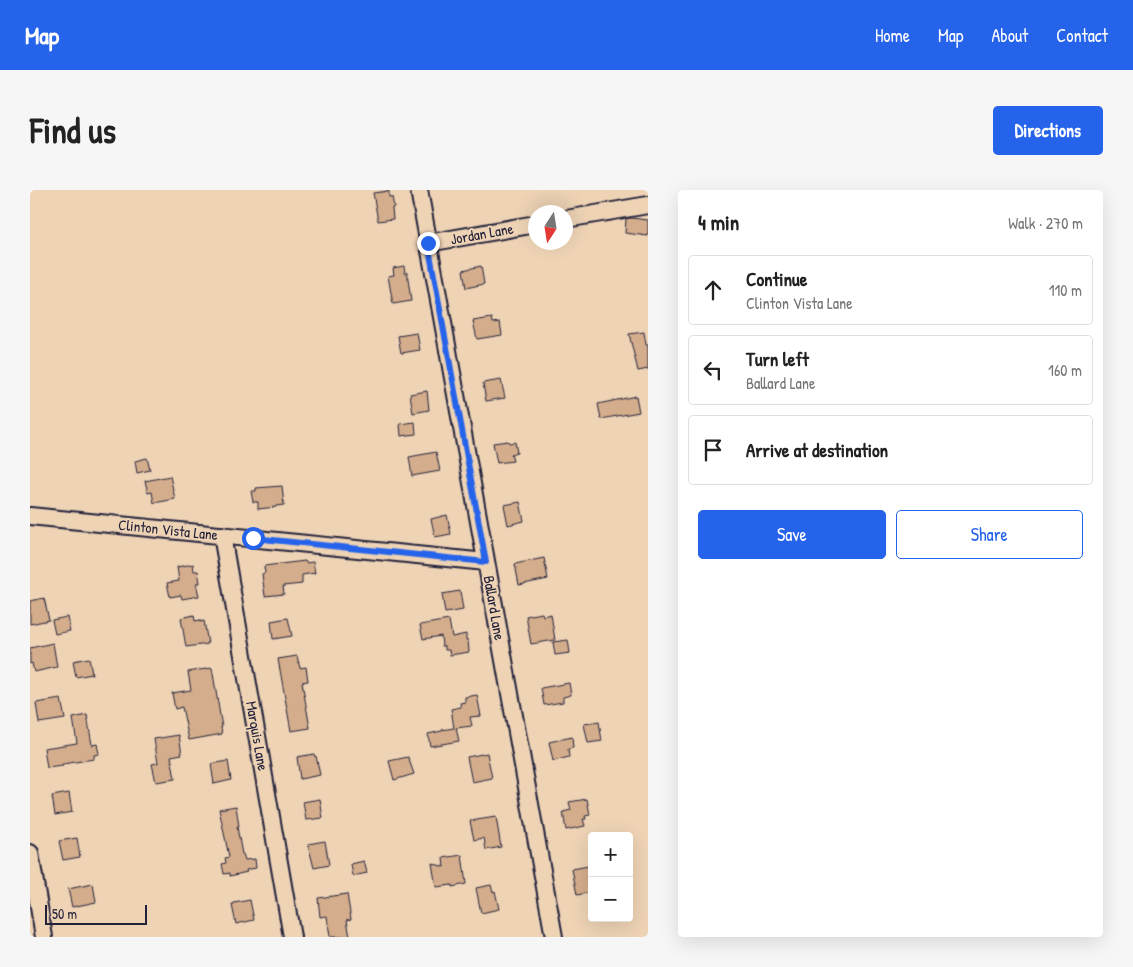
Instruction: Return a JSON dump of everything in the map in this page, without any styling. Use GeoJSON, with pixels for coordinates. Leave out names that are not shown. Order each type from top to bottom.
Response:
{"type":"FeatureCollection","features":[{"type":"Feature","properties":{"kind":"street","name":"Ballard Lane"},"geometry":{"type":"LineString","coordinates":[[419,190],[554,937]]}},
{"type":"Feature","properties":{"kind":"street"},"geometry":{"type":"LineString","coordinates":[[573,218],[648,205]]}},
{"type":"Feature","properties":{"kind":"street","name":"Jordan Lane"},"geometry":{"type":"LineString","coordinates":[[428,243],[528,225]]}},
{"type":"Feature","properties":{"kind":"street","name":"Clinton Vista Lane"},"geometry":{"type":"LineString","coordinates":[[30,516],[486,562]]}},
{"type":"Feature","properties":{"kind":"street","name":"Marquis Lane"},"geometry":{"type":"LineString","coordinates":[[222,535],[292,937]]}},
{"type":"Feature","properties":{"kind":"street"},"geometry":{"type":"LineString","coordinates":[[30,853],[44,937]]}},
{"type":"Feature","properties":{"kind":"building"},"geometry":{"type":"Polygon","coordinates":[[[389,191],[389,197],[392,197],[394,207],[392,208],[393,219],[378,221],[373,193],[389,191]]]}},
{"type":"Feature","properties":{"kind":"building"},"geometry":{"type":"Polygon","coordinates":[[[626,219],[648,220],[648,236],[625,233],[626,219]]]}},
{"type":"Feature","properties":{"kind":"building"},"geometry":{"type":"Polygon","coordinates":[[[404,266],[405,273],[407,272],[411,301],[393,304],[388,276],[394,275],[393,268],[404,266]]]}},
{"type":"Feature","properties":{"kind":"building"},"geometry":{"type":"Polygon","coordinates":[[[481,266],[484,284],[466,288],[463,270],[481,266]]]}},
{"type":"Feature","properties":{"kind":"building"},"geometry":{"type":"Polygon","coordinates":[[[492,318],[493,323],[500,322],[502,335],[477,339],[473,321],[492,318]]]}},
{"type":"Feature","properties":{"kind":"building"},"geometry":{"type":"Polygon","coordinates":[[[644,332],[646,345],[648,345],[648,369],[638,371],[629,334],[644,332]]]}},
{"type":"Feature","properties":{"kind":"building"},"geometry":{"type":"Polygon","coordinates":[[[417,333],[420,350],[401,353],[398,336],[417,333]]]}},
{"type":"Feature","properties":{"kind":"building"},"geometry":{"type":"Polygon","coordinates":[[[501,380],[505,398],[486,401],[483,383],[501,380]]]}},
{"type":"Feature","properties":{"kind":"building"},"geometry":{"type":"Polygon","coordinates":[[[427,391],[429,410],[413,413],[410,394],[427,391]]]}},
{"type":"Feature","properties":{"kind":"building"},"geometry":{"type":"Polygon","coordinates":[[[636,396],[639,412],[601,419],[598,404],[636,396]]]}},
{"type":"Feature","properties":{"kind":"building"},"geometry":{"type":"Polygon","coordinates":[[[415,422],[416,434],[401,436],[400,424],[415,422]]]}},
{"type":"Feature","properties":{"kind":"building"},"geometry":{"type":"Polygon","coordinates":[[[508,441],[509,443],[515,442],[517,453],[511,454],[513,461],[497,463],[493,443],[508,441]]]}},
{"type":"Feature","properties":{"kind":"building"},"geometry":{"type":"Polygon","coordinates":[[[436,452],[440,471],[412,476],[409,457],[436,452]]]}},
{"type":"Feature","properties":{"kind":"building"},"geometry":{"type":"Polygon","coordinates":[[[147,458],[150,470],[137,473],[135,461],[147,458]]]}},
{"type":"Feature","properties":{"kind":"building"},"geometry":{"type":"Polygon","coordinates":[[[170,476],[175,499],[154,503],[152,492],[148,493],[145,481],[170,476]]]}},
{"type":"Feature","properties":{"kind":"building"},"geometry":{"type":"Polygon","coordinates":[[[282,486],[284,505],[258,509],[258,502],[253,502],[251,491],[256,491],[256,488],[282,486]]]}},
{"type":"Feature","properties":{"kind":"building"},"geometry":{"type":"Polygon","coordinates":[[[520,502],[524,521],[508,525],[504,505],[520,502]]]}},
{"type":"Feature","properties":{"kind":"building"},"geometry":{"type":"Polygon","coordinates":[[[447,515],[451,534],[435,537],[431,519],[447,515]]]}},
{"type":"Feature","properties":{"kind":"building"},"geometry":{"type":"Polygon","coordinates":[[[544,558],[548,579],[519,585],[515,564],[544,558]]]}},
{"type":"Feature","properties":{"kind":"building"},"geometry":{"type":"Polygon","coordinates":[[[305,561],[306,563],[313,562],[315,573],[302,575],[302,584],[283,586],[284,594],[265,596],[262,574],[265,573],[264,566],[305,561]]]}},
{"type":"Feature","properties":{"kind":"building"},"geometry":{"type":"Polygon","coordinates":[[[193,564],[194,571],[198,571],[200,583],[196,583],[199,596],[182,599],[181,595],[170,597],[167,583],[179,581],[177,567],[193,564]]]}},
{"type":"Feature","properties":{"kind":"building"},"geometry":{"type":"Polygon","coordinates":[[[460,591],[463,610],[445,613],[442,594],[460,591]]]}},
{"type":"Feature","properties":{"kind":"building"},"geometry":{"type":"Polygon","coordinates":[[[44,598],[49,620],[30,624],[30,601],[44,598]]]}},
{"type":"Feature","properties":{"kind":"building"},"geometry":{"type":"Polygon","coordinates":[[[542,613],[543,616],[551,614],[555,640],[531,644],[526,616],[542,613]]]}},
{"type":"Feature","properties":{"kind":"building"},"geometry":{"type":"Polygon","coordinates":[[[194,615],[195,621],[204,621],[208,644],[186,647],[181,618],[194,615]]]}},
{"type":"Feature","properties":{"kind":"building"},"geometry":{"type":"Polygon","coordinates":[[[67,617],[70,631],[55,634],[52,620],[67,617]]]}},
{"type":"Feature","properties":{"kind":"building"},"geometry":{"type":"Polygon","coordinates":[[[288,618],[292,636],[273,639],[271,621],[288,618]]]}},
{"type":"Feature","properties":{"kind":"building"},"geometry":{"type":"Polygon","coordinates":[[[449,620],[452,637],[466,634],[469,652],[450,655],[449,650],[445,650],[445,646],[442,646],[441,636],[423,639],[420,625],[449,620]]]}},
{"type":"Feature","properties":{"kind":"building"},"geometry":{"type":"Polygon","coordinates":[[[568,640],[570,653],[555,655],[553,642],[568,640]]]}},
{"type":"Feature","properties":{"kind":"building"},"geometry":{"type":"Polygon","coordinates":[[[53,643],[57,667],[34,672],[32,663],[30,664],[30,648],[53,643]]]}},
{"type":"Feature","properties":{"kind":"building"},"geometry":{"type":"Polygon","coordinates":[[[297,656],[300,668],[306,667],[308,681],[302,682],[310,728],[291,731],[278,659],[297,656]]]}},
{"type":"Feature","properties":{"kind":"building"},"geometry":{"type":"Polygon","coordinates":[[[89,658],[92,674],[76,677],[73,661],[89,658]]]}},
{"type":"Feature","properties":{"kind":"building"},"geometry":{"type":"Polygon","coordinates":[[[212,668],[222,734],[189,740],[182,707],[175,709],[172,693],[191,690],[188,672],[212,668]]]}},
{"type":"Feature","properties":{"kind":"building"},"geometry":{"type":"Polygon","coordinates":[[[569,683],[571,695],[563,697],[563,702],[544,705],[541,688],[569,683]]]}},
{"type":"Feature","properties":{"kind":"building"},"geometry":{"type":"Polygon","coordinates":[[[477,695],[481,716],[470,717],[472,726],[456,728],[459,741],[430,746],[428,734],[454,728],[451,709],[461,707],[460,703],[465,702],[465,697],[477,695]]]}},
{"type":"Feature","properties":{"kind":"building"},"geometry":{"type":"Polygon","coordinates":[[[61,699],[65,719],[39,723],[36,703],[61,699]]]}},
{"type":"Feature","properties":{"kind":"building"},"geometry":{"type":"Polygon","coordinates":[[[87,715],[92,745],[97,744],[99,754],[94,755],[94,759],[47,768],[44,748],[77,743],[73,718],[87,715]]]}},
{"type":"Feature","properties":{"kind":"building"},"geometry":{"type":"Polygon","coordinates":[[[599,722],[602,741],[588,743],[584,724],[599,722]]]}},
{"type":"Feature","properties":{"kind":"building"},"geometry":{"type":"Polygon","coordinates":[[[179,735],[182,754],[171,756],[175,779],[156,782],[152,764],[158,763],[154,739],[179,735]]]}},
{"type":"Feature","properties":{"kind":"building"},"geometry":{"type":"Polygon","coordinates":[[[572,737],[573,748],[568,749],[569,757],[553,761],[549,742],[572,737]]]}},
{"type":"Feature","properties":{"kind":"building"},"geometry":{"type":"Polygon","coordinates":[[[487,753],[492,778],[472,782],[467,757],[487,753]]]}},
{"type":"Feature","properties":{"kind":"building"},"geometry":{"type":"Polygon","coordinates":[[[314,754],[320,775],[300,779],[297,757],[314,754]]]}},
{"type":"Feature","properties":{"kind":"building"},"geometry":{"type":"Polygon","coordinates":[[[408,757],[414,774],[394,780],[389,761],[408,757]]]}},
{"type":"Feature","properties":{"kind":"building"},"geometry":{"type":"Polygon","coordinates":[[[228,761],[231,780],[214,784],[211,764],[228,761]]]}},
{"type":"Feature","properties":{"kind":"building"},"geometry":{"type":"Polygon","coordinates":[[[69,793],[72,812],[55,815],[52,796],[69,793]]]}},
{"type":"Feature","properties":{"kind":"building"},"geometry":{"type":"Polygon","coordinates":[[[320,799],[323,818],[306,820],[303,802],[320,799]]]}},
{"type":"Feature","properties":{"kind":"building"},"geometry":{"type":"Polygon","coordinates":[[[587,799],[590,815],[585,816],[586,819],[583,819],[585,826],[566,830],[563,812],[571,810],[569,802],[587,799]]]}},
{"type":"Feature","properties":{"kind":"building"},"geometry":{"type":"Polygon","coordinates":[[[236,806],[239,827],[237,827],[242,854],[245,860],[255,859],[256,868],[230,876],[230,873],[224,874],[222,864],[226,863],[225,858],[229,857],[219,809],[236,806]]]}},
{"type":"Feature","properties":{"kind":"building"},"geometry":{"type":"Polygon","coordinates":[[[496,817],[501,847],[486,850],[484,838],[474,840],[470,821],[496,817]]]}},
{"type":"Feature","properties":{"kind":"building"},"geometry":{"type":"Polygon","coordinates":[[[77,838],[80,857],[63,860],[59,841],[77,838]]]}},
{"type":"Feature","properties":{"kind":"building"},"geometry":{"type":"Polygon","coordinates":[[[325,841],[329,865],[314,868],[308,844],[325,841]]]}},
{"type":"Feature","properties":{"kind":"building"},"geometry":{"type":"Polygon","coordinates":[[[462,855],[466,884],[452,887],[452,885],[436,887],[432,863],[444,867],[443,858],[462,855]]]}},
{"type":"Feature","properties":{"kind":"building"},"geometry":{"type":"Polygon","coordinates":[[[364,861],[367,873],[353,876],[351,864],[364,861]]]}},
{"type":"Feature","properties":{"kind":"building"},"geometry":{"type":"Polygon","coordinates":[[[588,866],[588,893],[577,895],[572,869],[588,866]]]}},
{"type":"Feature","properties":{"kind":"building"},"geometry":{"type":"Polygon","coordinates":[[[93,884],[96,902],[72,907],[68,889],[93,884]]]}},
{"type":"Feature","properties":{"kind":"building"},"geometry":{"type":"Polygon","coordinates":[[[491,885],[493,892],[495,891],[499,909],[481,913],[476,888],[491,885]]]}},
{"type":"Feature","properties":{"kind":"building"},"geometry":{"type":"Polygon","coordinates":[[[347,894],[351,919],[347,920],[350,937],[330,937],[327,916],[320,917],[318,898],[347,894]]]}},
{"type":"Feature","properties":{"kind":"building"},"geometry":{"type":"Polygon","coordinates":[[[250,900],[254,920],[236,924],[232,905],[250,900]]]}},
{"type":"Feature","properties":{"kind":"route"},"geometry":{"type":"LineString","coordinates":[[253,538],[486,562],[428,243]]}}]}
